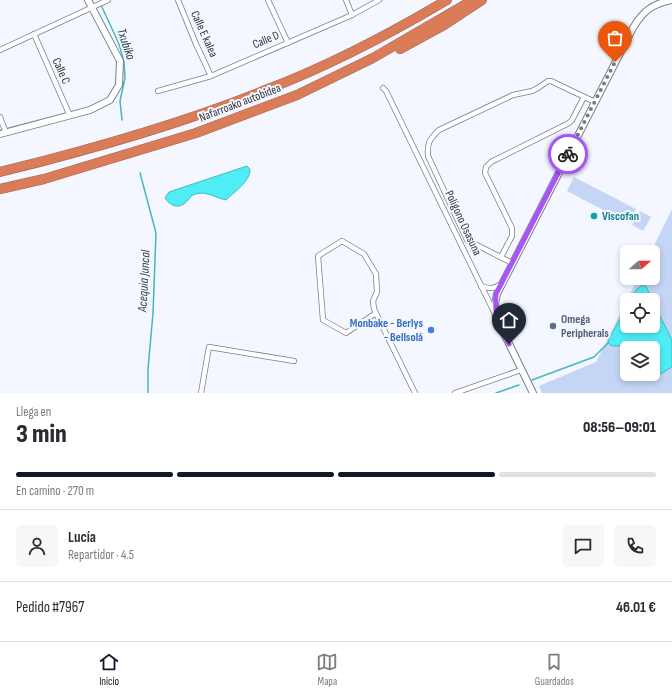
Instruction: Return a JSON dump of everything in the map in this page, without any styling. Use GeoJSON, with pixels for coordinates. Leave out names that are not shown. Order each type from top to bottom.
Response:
{"type":"FeatureCollection","features":[{"type":"Feature","properties":{"kind":"highway","name":"Nafarroako autobidea"},"geometry":{"type":"LineString","coordinates":[[0,172],[145,132],[193,117],[264,91],[364,46],[447,0]]}},
{"type":"Feature","properties":{"kind":"highway","name":"Nafarroako autobidea"},"geometry":{"type":"LineString","coordinates":[[0,189],[44,179],[196,133],[297,94],[373,58],[472,0]]}},
{"type":"Feature","properties":{"kind":"highway"},"geometry":{"type":"LineString","coordinates":[[297,94],[325,87],[371,65],[444,25],[482,0]]}},
{"type":"Feature","properties":{"kind":"street"},"geometry":{"type":"LineString","coordinates":[[0,117],[3,133],[90,110],[110,100],[119,85],[120,61],[88,0]]}},
{"type":"Feature","properties":{"kind":"street","name":"Calle E kalea"},"geometry":{"type":"LineString","coordinates":[[178,0],[211,76]]}},
{"type":"Feature","properties":{"kind":"street"},"geometry":{"type":"LineString","coordinates":[[268,0],[288,43]]}},
{"type":"Feature","properties":{"kind":"street"},"geometry":{"type":"LineString","coordinates":[[346,0],[352,15]]}},
{"type":"Feature","properties":{"kind":"street","name":"Calle D"},"geometry":{"type":"LineString","coordinates":[[158,91],[211,76],[352,15],[379,0]]}},
{"type":"Feature","properties":{"kind":"street"},"geometry":{"type":"LineString","coordinates":[[496,317],[496,294],[640,18],[648,9],[660,2],[672,0]]}},
{"type":"Feature","properties":{"kind":"street"},"geometry":{"type":"LineString","coordinates":[[0,50],[107,1]]}},
{"type":"Feature","properties":{"kind":"street","name":"Calle C"},"geometry":{"type":"LineString","coordinates":[[34,34],[70,116]]}},
{"type":"Feature","properties":{"kind":"street"},"geometry":{"type":"LineString","coordinates":[[512,263],[467,240],[428,156],[428,146],[431,138],[439,130],[513,95],[538,88],[548,81],[551,81],[595,102]]}},
{"type":"Feature","properties":{"kind":"street","name":"Polígono Osasuna"},"geometry":{"type":"LineString","coordinates":[[383,88],[386,91],[418,153],[533,393]]}},
{"type":"Feature","properties":{"kind":"street"},"geometry":{"type":"LineString","coordinates":[[501,257],[512,236],[512,228],[485,173],[486,167],[490,162],[569,123],[584,97]]}},
{"type":"Feature","properties":{"kind":"street"},"geometry":{"type":"LineString","coordinates":[[376,313],[346,333],[323,320],[318,256],[342,241],[364,254],[376,274],[378,292],[373,301],[376,313],[415,393]]}},
{"type":"Feature","properties":{"kind":"street"},"geometry":{"type":"LineString","coordinates":[[481,286],[495,288],[501,284]]}},
{"type":"Feature","properties":{"kind":"street"},"geometry":{"type":"LineString","coordinates":[[202,393],[209,347],[294,361]]}},
{"type":"Feature","properties":{"kind":"street"},"geometry":{"type":"LineString","coordinates":[[455,393],[521,370]]}},
{"type":"Feature","properties":{"kind":"shaded area"},"geometry":{"type":"Polygon","coordinates":[[[574,177],[636,209],[628,223],[567,191],[574,177]]]}},
{"type":"Feature","properties":{"kind":"shaded area"},"geometry":{"type":"Polygon","coordinates":[[[672,209],[672,393],[542,393],[539,386],[596,362],[620,314],[620,333],[660,333],[660,293],[630,293],[634,285],[660,285],[660,245],[654,245],[672,209]]]}},
{"type":"Feature","properties":{"kind":"shaded area"},"geometry":{"type":"Polygon","coordinates":[[[640,211],[651,217],[643,231],[632,225],[640,211]]]}},
{"type":"Feature","properties":{"kind":"water"},"geometry":{"type":"Polygon","coordinates":[[[247,166],[250,169],[248,178],[226,200],[200,193],[191,196],[182,205],[175,206],[168,202],[165,198],[169,192],[247,166]]]}},
{"type":"Feature","properties":{"kind":"water"},"geometry":{"type":"Polygon","coordinates":[[[641,286],[646,286],[649,293],[634,293],[641,286]]]}},
{"type":"Feature","properties":{"kind":"water"},"geometry":{"type":"Polygon","coordinates":[[[660,316],[672,340],[672,367],[660,374],[660,341],[620,341],[620,346],[612,346],[608,343],[620,319],[620,333],[660,333],[660,316]]]}},
{"type":"Feature","properties":{"kind":"waterway","name":"Txubiko"},"geometry":{"type":"LineString","coordinates":[[101,5],[119,44],[124,62],[125,78],[120,101],[122,120]]}},
{"type":"Feature","properties":{"kind":"waterway","name":"Acequia Juncal"},"geometry":{"type":"LineString","coordinates":[[140,173],[156,233],[148,393]]}},
{"type":"Feature","properties":{"kind":"waterway","name":"Acequia Juncal"},"geometry":{"type":"LineString","coordinates":[[532,380],[594,357],[608,343]]}},
{"type":"Feature","properties":{"kind":"waterway","name":"Acequia Juncal"},"geometry":{"type":"LineString","coordinates":[[496,393],[519,385]]}},
{"type":"Feature","properties":{"kind":"way so far"},"geometry":{"type":"LineString","coordinates":[[568,154],[615,62]]}},
{"type":"Feature","properties":{"kind":"place","name":"Viscofan"},"geometry":{"type":"Point","coordinates":[594,216]}},
{"type":"Feature","properties":{"kind":"place","name":"Omega Peripherals"},"geometry":{"type":"Point","coordinates":[553,326]}},
{"type":"Feature","properties":{"kind":"place","name":"Monbake - Berlys - Bellsolá"},"geometry":{"type":"Point","coordinates":[431,330]}},
{"type":"Feature","properties":{"kind":"route"},"geometry":{"type":"LineString","coordinates":[[509,344],[496,317],[496,294],[568,154]]}}]}
